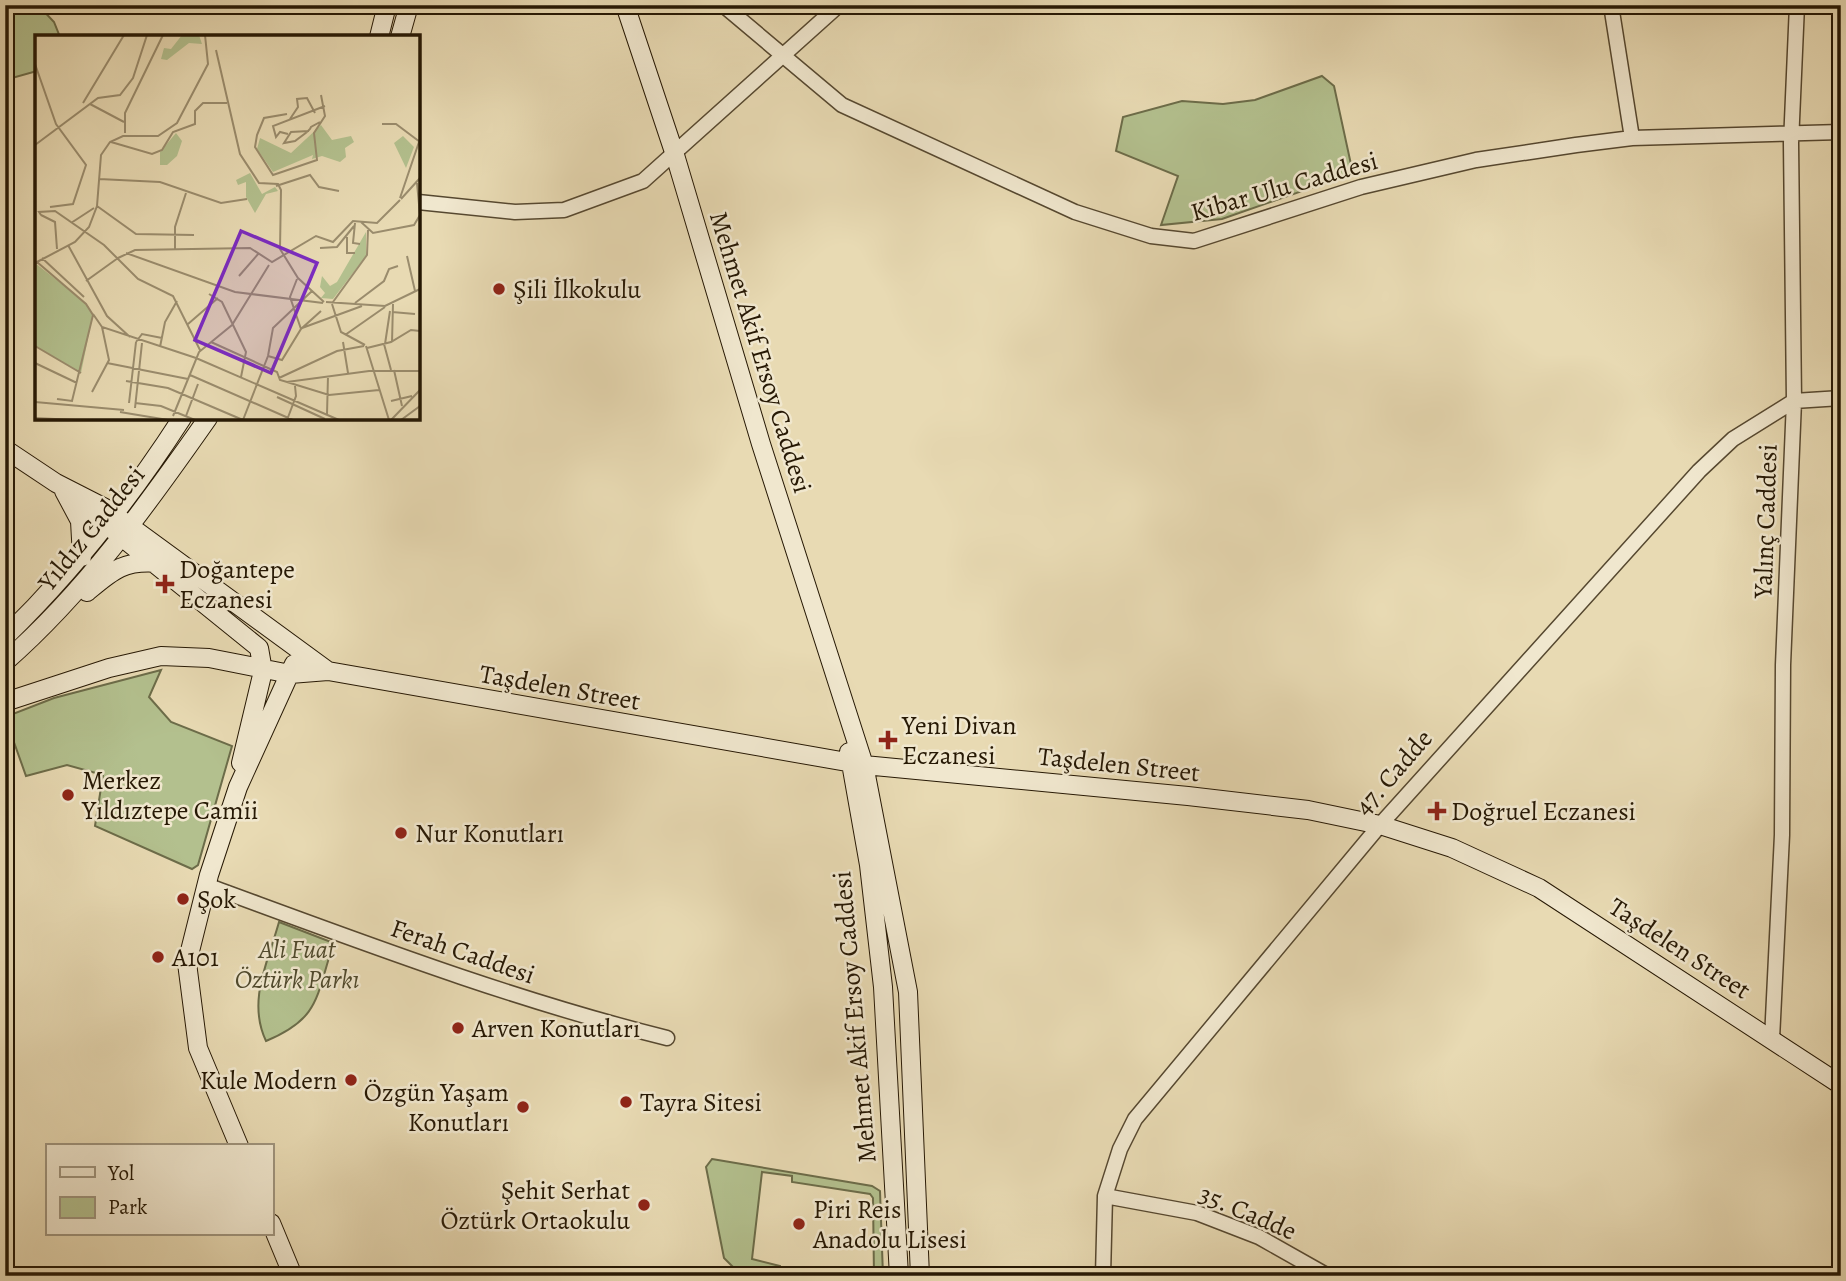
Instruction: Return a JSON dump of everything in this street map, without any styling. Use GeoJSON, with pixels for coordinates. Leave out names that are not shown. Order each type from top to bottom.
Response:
{"type":"FeatureCollection","features":[{"type":"Feature","properties":{"kind":"main road"},"geometry":{"type":"LineString","coordinates":[[380,35],[387,5]]}},
{"type":"Feature","properties":{"kind":"main road"},"geometry":{"type":"LineString","coordinates":[[401,35],[409,5]]}},
{"type":"Feature","properties":{"kind":"main road","name":"Mehmet Akif Ersoy Caddesi"},"geometry":{"type":"LineString","coordinates":[[625,5],[675,155],[761,444],[846,714],[908,992],[920,1276]]}},
{"type":"Feature","properties":{"kind":"main road","name":"Yıldız Caddesi"},"geometry":{"type":"LineString","coordinates":[[5,636],[82,557],[181,420]]}},
{"type":"Feature","properties":{"kind":"main road","name":"Yıldız Caddesi"},"geometry":{"type":"LineString","coordinates":[[5,662],[41,631],[126,531],[207,420]]}},
{"type":"Feature","properties":{"kind":"main road"},"geometry":{"type":"LineString","coordinates":[[5,449],[60,487],[87,497],[126,531],[328,671]]}},
{"type":"Feature","properties":{"kind":"main road"},"geometry":{"type":"LineString","coordinates":[[60,487],[80,521],[82,557]]}},
{"type":"Feature","properties":{"kind":"main road"},"geometry":{"type":"LineString","coordinates":[[126,531],[158,564],[253,640],[264,667]]}},
{"type":"Feature","properties":{"kind":"main road"},"geometry":{"type":"LineString","coordinates":[[41,631],[121,566],[139,562],[158,564]]}},
{"type":"Feature","properties":{"kind":"main road"},"geometry":{"type":"LineString","coordinates":[[238,1144],[198,1048],[187,963],[206,885],[238,787],[264,667],[276,647],[293,648]]}},
{"type":"Feature","properties":{"kind":"main road"},"geometry":{"type":"LineString","coordinates":[[238,787],[290,674],[293,648]]}},
{"type":"Feature","properties":{"kind":"main road"},"geometry":{"type":"LineString","coordinates":[[5,702],[71,679],[162,656],[209,659],[264,667],[290,674],[328,671]]}},
{"type":"Feature","properties":{"kind":"main road","name":"Taşdelen Street"},"geometry":{"type":"LineString","coordinates":[[328,671],[857,764],[1308,810],[1380,824],[1452,848],[1539,888],[1841,1085]]}},
{"type":"Feature","properties":{"kind":"main road","name":"Mehmet Akif Ersoy Caddesi"},"geometry":{"type":"LineString","coordinates":[[857,764],[883,987],[899,1276]]}},
{"type":"Feature","properties":{"kind":"main road"},"geometry":{"type":"LineString","coordinates":[[273,1228],[293,1276]]}},
{"type":"Feature","properties":{"kind":"street","name":"Kibar Ulu Caddesi"},"geometry":{"type":"LineString","coordinates":[[723,5],[842,105],[1075,212],[1151,236],[1194,240],[1361,187],[1476,160],[1632,138],[1841,132]]}},
{"type":"Feature","properties":{"kind":"street"},"geometry":{"type":"LineString","coordinates":[[420,202],[515,212],[564,210],[643,181],[839,5]]}},
{"type":"Feature","properties":{"kind":"street"},"geometry":{"type":"LineString","coordinates":[[1611,5],[1632,138]]}},
{"type":"Feature","properties":{"kind":"street","name":"Yalınç Caddesi"},"geometry":{"type":"LineString","coordinates":[[1772,1040],[1782,835],[1783,665],[1794,401],[1792,132],[1797,5]]}},
{"type":"Feature","properties":{"kind":"street","name":"47. Cadde"},"geometry":{"type":"LineString","coordinates":[[1102,1276],[1105,1196],[1120,1149],[1135,1119],[1380,824],[1699,471],[1732,439],[1794,401],[1841,398]]}},
{"type":"Feature","properties":{"kind":"street","name":"Ferah Caddesi"},"geometry":{"type":"LineString","coordinates":[[206,885],[543,1005],[667,1038]]}},
{"type":"Feature","properties":{"kind":"street","name":"35. Cadde"},"geometry":{"type":"LineString","coordinates":[[1105,1196],[1197,1213],[1259,1237],[1328,1276]]}},
{"type":"Feature","properties":{"kind":"green space"},"geometry":{"type":"Polygon","coordinates":[[[5,5],[38,5],[54,22],[59,35],[35,35],[35,72],[5,80],[5,5]]]}},
{"type":"Feature","properties":{"kind":"green space"},"geometry":{"type":"Polygon","coordinates":[[[1322,76],[1334,86],[1352,169],[1348,175],[1222,219],[1161,225],[1178,176],[1116,151],[1123,117],[1182,101],[1223,104],[1255,100],[1322,76]]]}},
{"type":"Feature","properties":{"kind":"green space"},"geometry":{"type":"Polygon","coordinates":[[[161,670],[149,697],[171,722],[232,746],[198,865],[192,869],[95,826],[103,775],[67,765],[26,776],[5,717],[54,698],[161,670]]]}},
{"type":"Feature","properties":{"kind":"green space","name":"Ali Fuat Öztürk Parkı"},"geometry":{"type":"Polygon","coordinates":[[[279,922],[331,942],[332,948],[318,994],[306,1015],[283,1033],[266,1041],[258,1011],[259,996],[279,922]]]}},
{"type":"Feature","properties":{"kind":"green space"},"geometry":{"type":"Polygon","coordinates":[[[712,1159],[872,1186],[880,1191],[883,1276],[874,1276],[873,1198],[870,1194],[792,1182],[792,1176],[762,1172],[752,1259],[780,1266],[779,1276],[742,1276],[724,1258],[706,1167],[712,1159]]]}},
{"type":"Feature","properties":{"kind":"place","name":"Şili İlkokulu"},"geometry":{"type":"Point","coordinates":[499,289]}},
{"type":"Feature","properties":{"kind":"place","name":"Doğantepe Eczanesi"},"geometry":{"type":"Point","coordinates":[165,584]}},
{"type":"Feature","properties":{"kind":"place","name":"Yeni Divan Eczanesi"},"geometry":{"type":"Point","coordinates":[888,740]}},
{"type":"Feature","properties":{"kind":"place","name":"Merkez Yıldıztepe Camii"},"geometry":{"type":"Point","coordinates":[68,795]}},
{"type":"Feature","properties":{"kind":"place","name":"Doğruel Eczanesi"},"geometry":{"type":"Point","coordinates":[1437,811]}},
{"type":"Feature","properties":{"kind":"place","name":"Nur Konutları"},"geometry":{"type":"Point","coordinates":[401,833]}},
{"type":"Feature","properties":{"kind":"place","name":"Şok"},"geometry":{"type":"Point","coordinates":[183,899]}},
{"type":"Feature","properties":{"kind":"place","name":"A101"},"geometry":{"type":"Point","coordinates":[158,957]}},
{"type":"Feature","properties":{"kind":"place","name":"Arven Konutları"},"geometry":{"type":"Point","coordinates":[458,1028]}},
{"type":"Feature","properties":{"kind":"place","name":"Kule Modern"},"geometry":{"type":"Point","coordinates":[351,1080]}},
{"type":"Feature","properties":{"kind":"place","name":"Tayra Sitesi"},"geometry":{"type":"Point","coordinates":[626,1102]}},
{"type":"Feature","properties":{"kind":"place","name":"Özgün Yaşam Konutları"},"geometry":{"type":"Point","coordinates":[523,1107]}},
{"type":"Feature","properties":{"kind":"place","name":"Şehit Serhat Öztürk Ortaokulu"},"geometry":{"type":"Point","coordinates":[644,1205]}},
{"type":"Feature","properties":{"kind":"place","name":"Piri Reis Anadolu Lisesi"},"geometry":{"type":"Point","coordinates":[799,1224]}}]}
